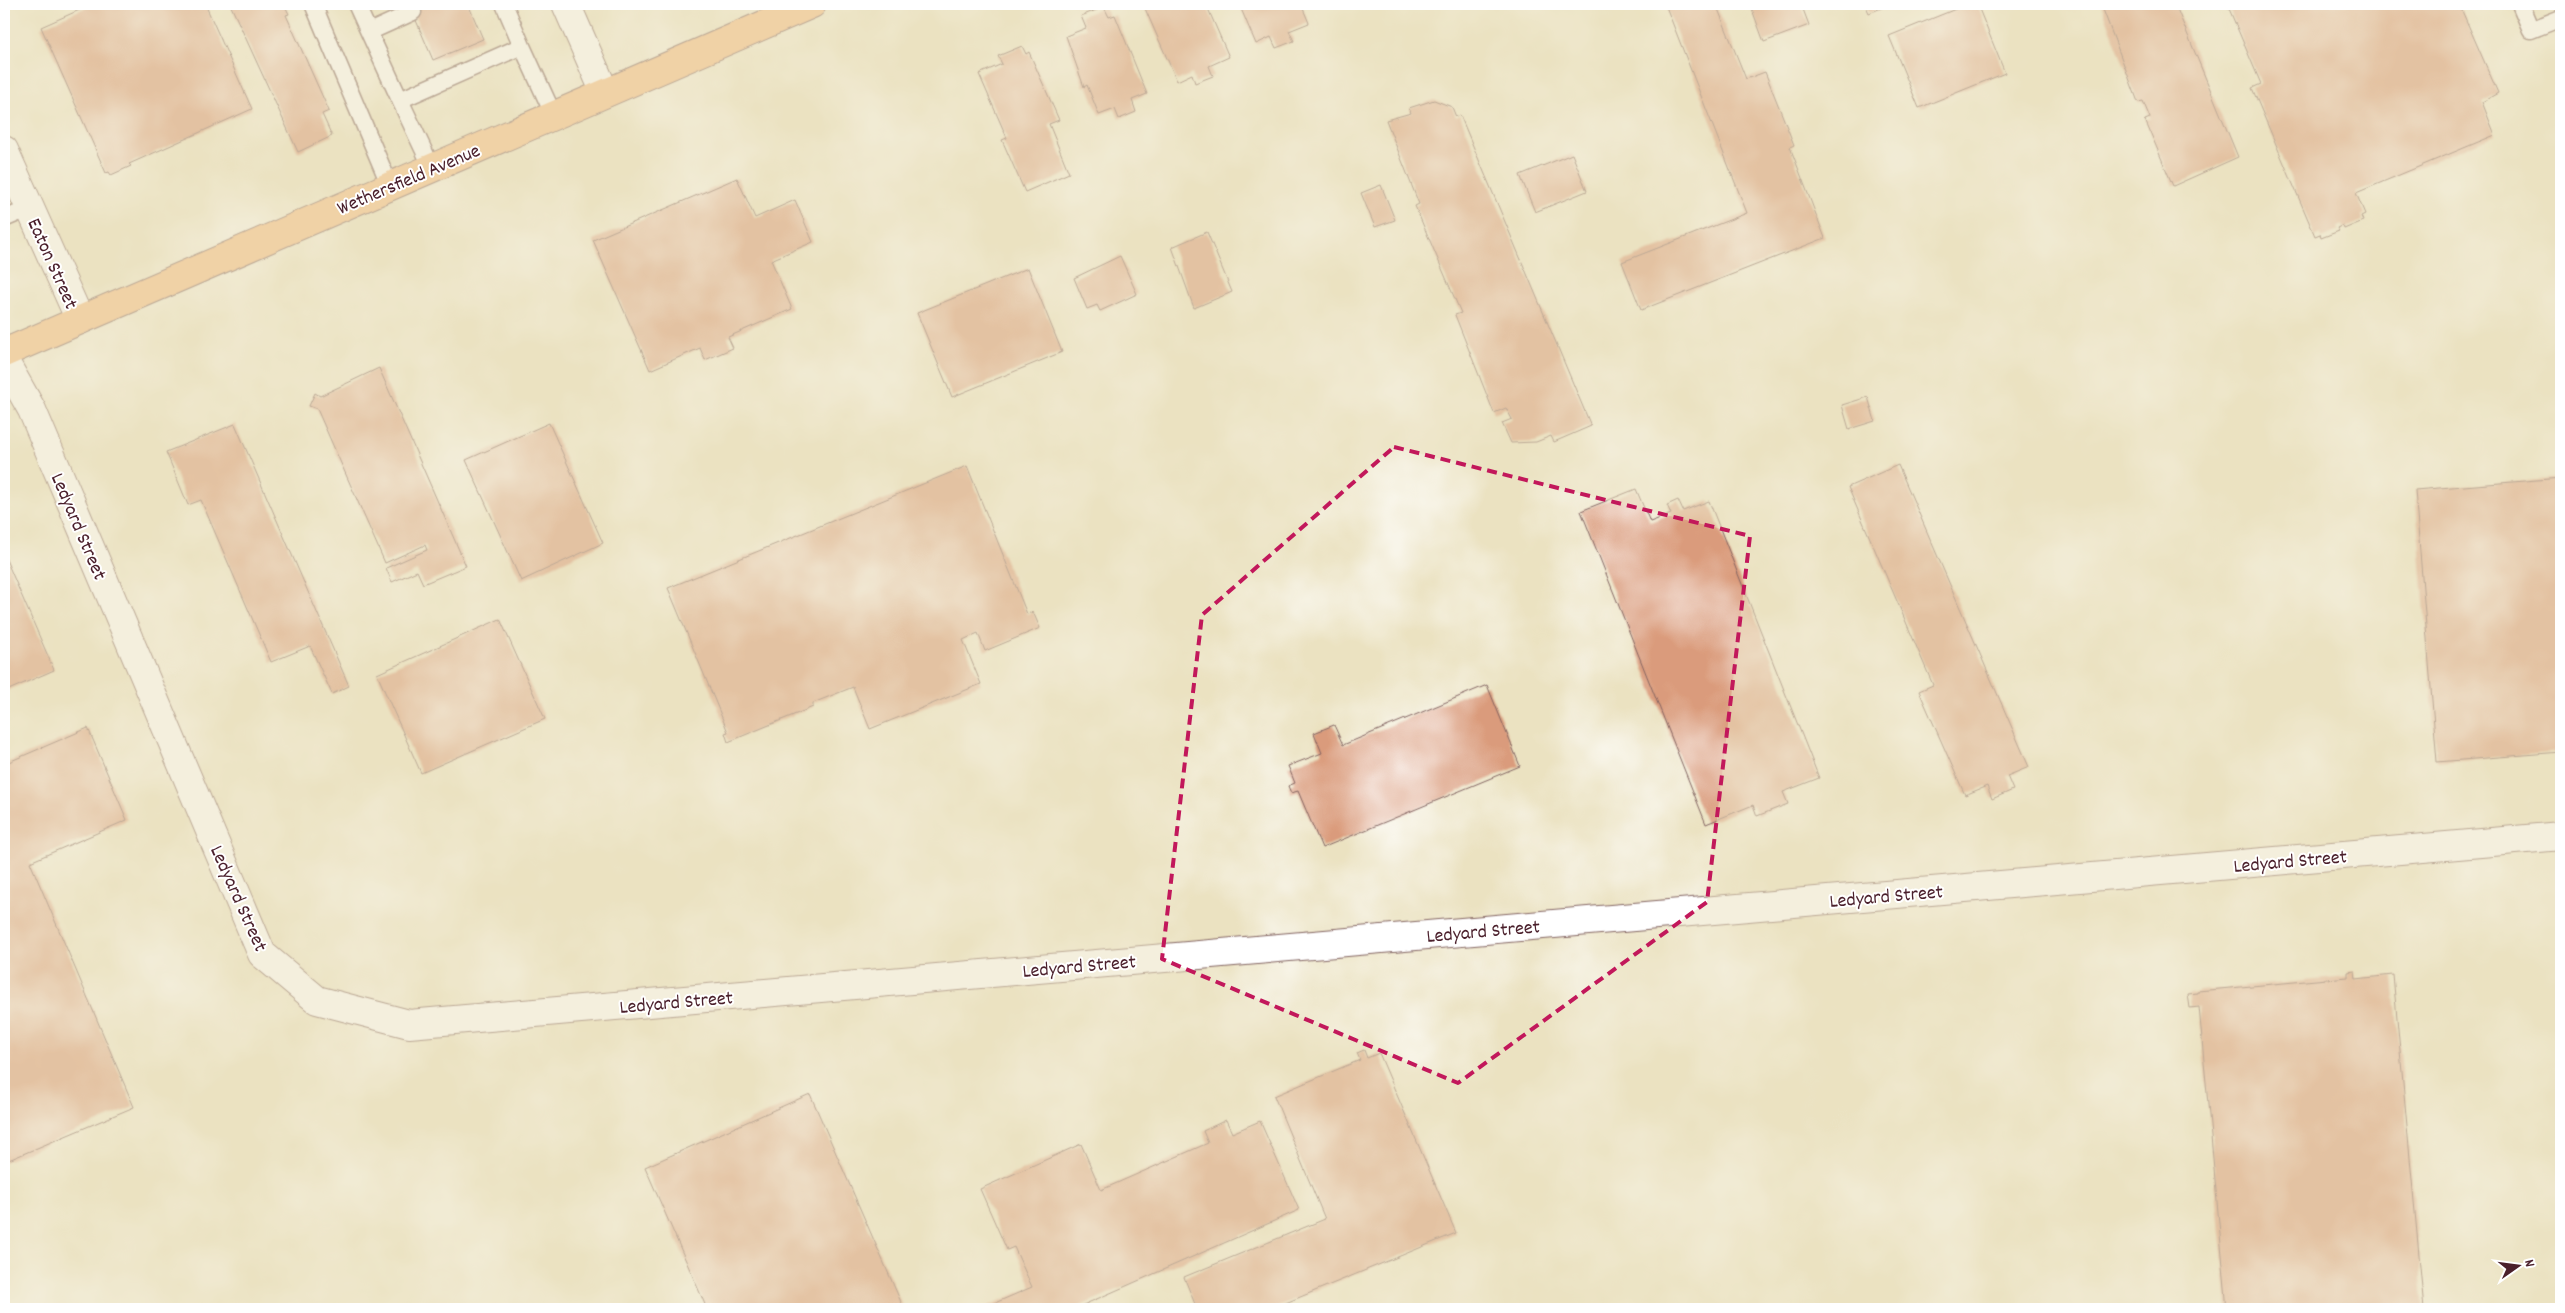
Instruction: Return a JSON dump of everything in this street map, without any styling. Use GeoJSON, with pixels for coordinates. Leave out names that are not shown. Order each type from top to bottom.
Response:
{"type":"FeatureCollection","features":[{"type":"Feature","properties":{"kind":"main road","name":"Wethersfield Avenue"},"geometry":{"type":"LineString","coordinates":[[4,353],[812,4]]}},
{"type":"Feature","properties":{"kind":"street"},"geometry":{"type":"LineString","coordinates":[[566,4],[605,93]]}},
{"type":"Feature","properties":{"kind":"street","name":"Eaton Street"},"geometry":{"type":"LineString","coordinates":[[4,150],[80,320]]}},
{"type":"Feature","properties":{"kind":"street","name":"Ledyard Street"},"geometry":{"type":"LineString","coordinates":[[4,360],[32,410],[262,954],[317,1000],[409,1024],[2561,836]]}},
{"type":"Feature","properties":{"kind":"lane"},"geometry":{"type":"LineString","coordinates":[[313,4],[390,186]]}},
{"type":"Feature","properties":{"kind":"lane"},"geometry":{"type":"LineString","coordinates":[[356,4],[432,168]]}},
{"type":"Feature","properties":{"kind":"lane"},"geometry":{"type":"LineString","coordinates":[[504,4],[554,116]]}},
{"type":"Feature","properties":{"kind":"lane"},"geometry":{"type":"LineString","coordinates":[[2520,4],[2531,30],[2561,18]]}},
{"type":"Feature","properties":{"kind":"lane"},"geometry":{"type":"LineString","coordinates":[[369,32],[413,12]]}},
{"type":"Feature","properties":{"kind":"lane"},"geometry":{"type":"LineString","coordinates":[[400,100],[522,46]]}},
{"type":"Feature","properties":{"kind":"lane"},"geometry":{"type":"LineString","coordinates":[[4,219],[30,208]]}},
{"type":"Feature","properties":{"kind":"highlighted area"},"geometry":{"type":"Polygon","coordinates":[[[1394,447],[1750,536],[1707,902],[1458,1083],[1162,959],[1202,615],[1394,447]]]}},
{"type":"Feature","properties":{"kind":"building"},"geometry":{"type":"Polygon","coordinates":[[[93,4],[205,4],[252,109],[129,164],[131,166],[111,175],[109,172],[106,173],[41,27],[93,4]]]}},
{"type":"Feature","properties":{"kind":"building"},"geometry":{"type":"Polygon","coordinates":[[[230,4],[284,4],[289,14],[286,15],[329,111],[322,114],[332,136],[298,152],[230,4]]]}},
{"type":"Feature","properties":{"kind":"building"},"geometry":{"type":"Polygon","coordinates":[[[409,4],[468,4],[483,39],[433,60],[409,4]]]}},
{"type":"Feature","properties":{"kind":"building"},"geometry":{"type":"Polygon","coordinates":[[[1143,4],[1206,4],[1229,57],[1209,66],[1213,76],[1195,83],[1192,74],[1177,81],[1143,4]]]}},
{"type":"Feature","properties":{"kind":"building"},"geometry":{"type":"Polygon","coordinates":[[[1239,4],[1301,4],[1309,23],[1289,31],[1294,41],[1276,48],[1271,37],[1256,44],[1239,4]]]}},
{"type":"Feature","properties":{"kind":"building"},"geometry":{"type":"Polygon","coordinates":[[[1665,4],[1716,4],[1746,79],[1765,72],[1794,145],[1790,147],[1825,238],[1641,310],[1622,262],[1747,213],[1665,4]]]}},
{"type":"Feature","properties":{"kind":"building"},"geometry":{"type":"Polygon","coordinates":[[[1750,4],[1801,4],[1809,25],[1764,42],[1750,4]]]}},
{"type":"Feature","properties":{"kind":"building"},"geometry":{"type":"Polygon","coordinates":[[[1865,4],[1891,4],[1869,13],[1865,4]]]}},
{"type":"Feature","properties":{"kind":"building"},"geometry":{"type":"Polygon","coordinates":[[[1968,4],[1977,4],[2005,73],[1919,108],[1889,36],[1968,4]]]}},
{"type":"Feature","properties":{"kind":"building"},"geometry":{"type":"Polygon","coordinates":[[[2101,4],[2175,4],[2238,157],[2173,186],[2145,120],[2150,118],[2143,101],[2138,102],[2101,4]]]}},
{"type":"Feature","properties":{"kind":"building"},"geometry":{"type":"Polygon","coordinates":[[[2227,4],[2459,4],[2498,93],[2482,102],[2495,135],[2356,193],[2365,214],[2361,216],[2363,221],[2344,229],[2343,225],[2337,228],[2339,231],[2321,238],[2320,234],[2315,236],[2252,88],[2261,84],[2227,4]]]}},
{"type":"Feature","properties":{"kind":"building"},"geometry":{"type":"Polygon","coordinates":[[[1104,7],[1109,17],[1115,15],[1147,94],[1132,100],[1136,112],[1119,119],[1115,109],[1099,115],[1087,85],[1084,87],[1066,36],[1086,28],[1081,16],[1104,7]]]}},
{"type":"Feature","properties":{"kind":"building"},"geometry":{"type":"Polygon","coordinates":[[[1022,46],[1026,54],[1029,52],[1059,120],[1049,124],[1069,173],[1025,192],[1002,140],[1007,138],[979,74],[1002,64],[998,56],[1022,46]]]}},
{"type":"Feature","properties":{"kind":"building"},"geometry":{"type":"Polygon","coordinates":[[[1434,100],[1452,107],[1456,117],[1460,115],[1591,426],[1554,442],[1551,436],[1536,442],[1511,443],[1502,423],[1512,419],[1506,408],[1494,413],[1455,315],[1461,313],[1415,206],[1419,204],[1386,120],[1411,113],[1409,108],[1434,100]]]}},
{"type":"Feature","properties":{"kind":"building"},"geometry":{"type":"Polygon","coordinates":[[[1572,154],[1587,191],[1535,212],[1520,175],[1572,154]]]}},
{"type":"Feature","properties":{"kind":"building"},"geometry":{"type":"Polygon","coordinates":[[[737,178],[755,218],[795,200],[813,242],[771,260],[792,309],[728,337],[733,348],[705,360],[700,348],[650,370],[593,240],[737,178]]]}},
{"type":"Feature","properties":{"kind":"building"},"geometry":{"type":"Polygon","coordinates":[[[1381,185],[1395,220],[1375,227],[1361,193],[1381,185]]]}},
{"type":"Feature","properties":{"kind":"building"},"geometry":{"type":"Polygon","coordinates":[[[1207,232],[1232,292],[1194,308],[1172,247],[1207,232]]]}},
{"type":"Feature","properties":{"kind":"building"},"geometry":{"type":"Polygon","coordinates":[[[1120,256],[1137,294],[1100,311],[1097,305],[1087,309],[1074,278],[1120,256]]]}},
{"type":"Feature","properties":{"kind":"building"},"geometry":{"type":"Polygon","coordinates":[[[1028,268],[1062,352],[952,397],[917,313],[1028,268]]]}},
{"type":"Feature","properties":{"kind":"building"},"geometry":{"type":"Polygon","coordinates":[[[379,368],[466,566],[423,584],[417,571],[392,582],[386,568],[427,550],[425,545],[385,563],[317,409],[309,406],[315,393],[320,396],[379,368]]]}},
{"type":"Feature","properties":{"kind":"building"},"geometry":{"type":"Polygon","coordinates":[[[1868,397],[1875,421],[1849,429],[1842,405],[1868,397]]]}},
{"type":"Feature","properties":{"kind":"building"},"geometry":{"type":"Polygon","coordinates":[[[549,423],[603,543],[521,581],[466,460],[549,423]]]}},
{"type":"Feature","properties":{"kind":"building"},"geometry":{"type":"Polygon","coordinates":[[[235,424],[349,686],[332,694],[310,646],[271,662],[201,500],[188,505],[166,452],[235,424]]]}},
{"type":"Feature","properties":{"kind":"building"},"geometry":{"type":"Polygon","coordinates":[[[1898,465],[2029,767],[2007,776],[2013,790],[1992,799],[1987,786],[1965,795],[1919,691],[1933,685],[1848,487],[1898,465]]]}},
{"type":"Feature","properties":{"kind":"building"},"geometry":{"type":"Polygon","coordinates":[[[967,466],[1027,614],[1033,612],[1040,628],[985,651],[978,633],[963,640],[981,684],[870,729],[853,687],[813,703],[813,707],[728,742],[725,733],[728,732],[668,588],[967,466]]]}},
{"type":"Feature","properties":{"kind":"building"},"geometry":{"type":"Polygon","coordinates":[[[2561,478],[2561,752],[2437,762],[2415,490],[2561,478]]]}},
{"type":"Feature","properties":{"kind":"building"},"geometry":{"type":"Polygon","coordinates":[[[1636,489],[1650,522],[1671,514],[1667,505],[1678,500],[1683,511],[1709,501],[1819,778],[1783,792],[1788,804],[1757,816],[1753,805],[1706,824],[1581,511],[1636,489]]]}},
{"type":"Feature","properties":{"kind":"building"},"geometry":{"type":"Polygon","coordinates":[[[4,555],[54,670],[4,692],[4,555]]]}},
{"type":"Feature","properties":{"kind":"building"},"geometry":{"type":"Polygon","coordinates":[[[500,619],[545,719],[421,773],[377,674],[500,619]]]}},
{"type":"Feature","properties":{"kind":"building"},"geometry":{"type":"Polygon","coordinates":[[[1487,685],[1520,766],[1322,848],[1298,791],[1291,793],[1288,786],[1295,783],[1288,766],[1322,753],[1314,733],[1334,725],[1343,745],[1487,685]]]}},
{"type":"Feature","properties":{"kind":"building"},"geometry":{"type":"Polygon","coordinates":[[[88,728],[127,820],[30,862],[134,1107],[4,1162],[4,764],[88,728]]]}},
{"type":"Feature","properties":{"kind":"building"},"geometry":{"type":"Polygon","coordinates":[[[2355,971],[2356,979],[2393,975],[2424,1309],[2227,1309],[2199,1007],[2190,1008],[2188,994],[2198,993],[2198,991],[2348,977],[2348,972],[2355,971]]]}},
{"type":"Feature","properties":{"kind":"building"},"geometry":{"type":"Polygon","coordinates":[[[1364,1050],[1367,1058],[1379,1053],[1456,1233],[1271,1309],[1197,1309],[1184,1277],[1325,1219],[1274,1096],[1360,1060],[1357,1053],[1364,1050]]]}},
{"type":"Feature","properties":{"kind":"building"},"geometry":{"type":"Polygon","coordinates":[[[810,1094],[904,1309],[707,1309],[645,1167],[810,1094]]]}},
{"type":"Feature","properties":{"kind":"building"},"geometry":{"type":"Polygon","coordinates":[[[1226,1120],[1232,1133],[1260,1121],[1299,1210],[1074,1309],[981,1309],[1032,1287],[1014,1247],[1007,1250],[980,1189],[1081,1144],[1101,1190],[1208,1143],[1203,1131],[1226,1120]]]}}]}
